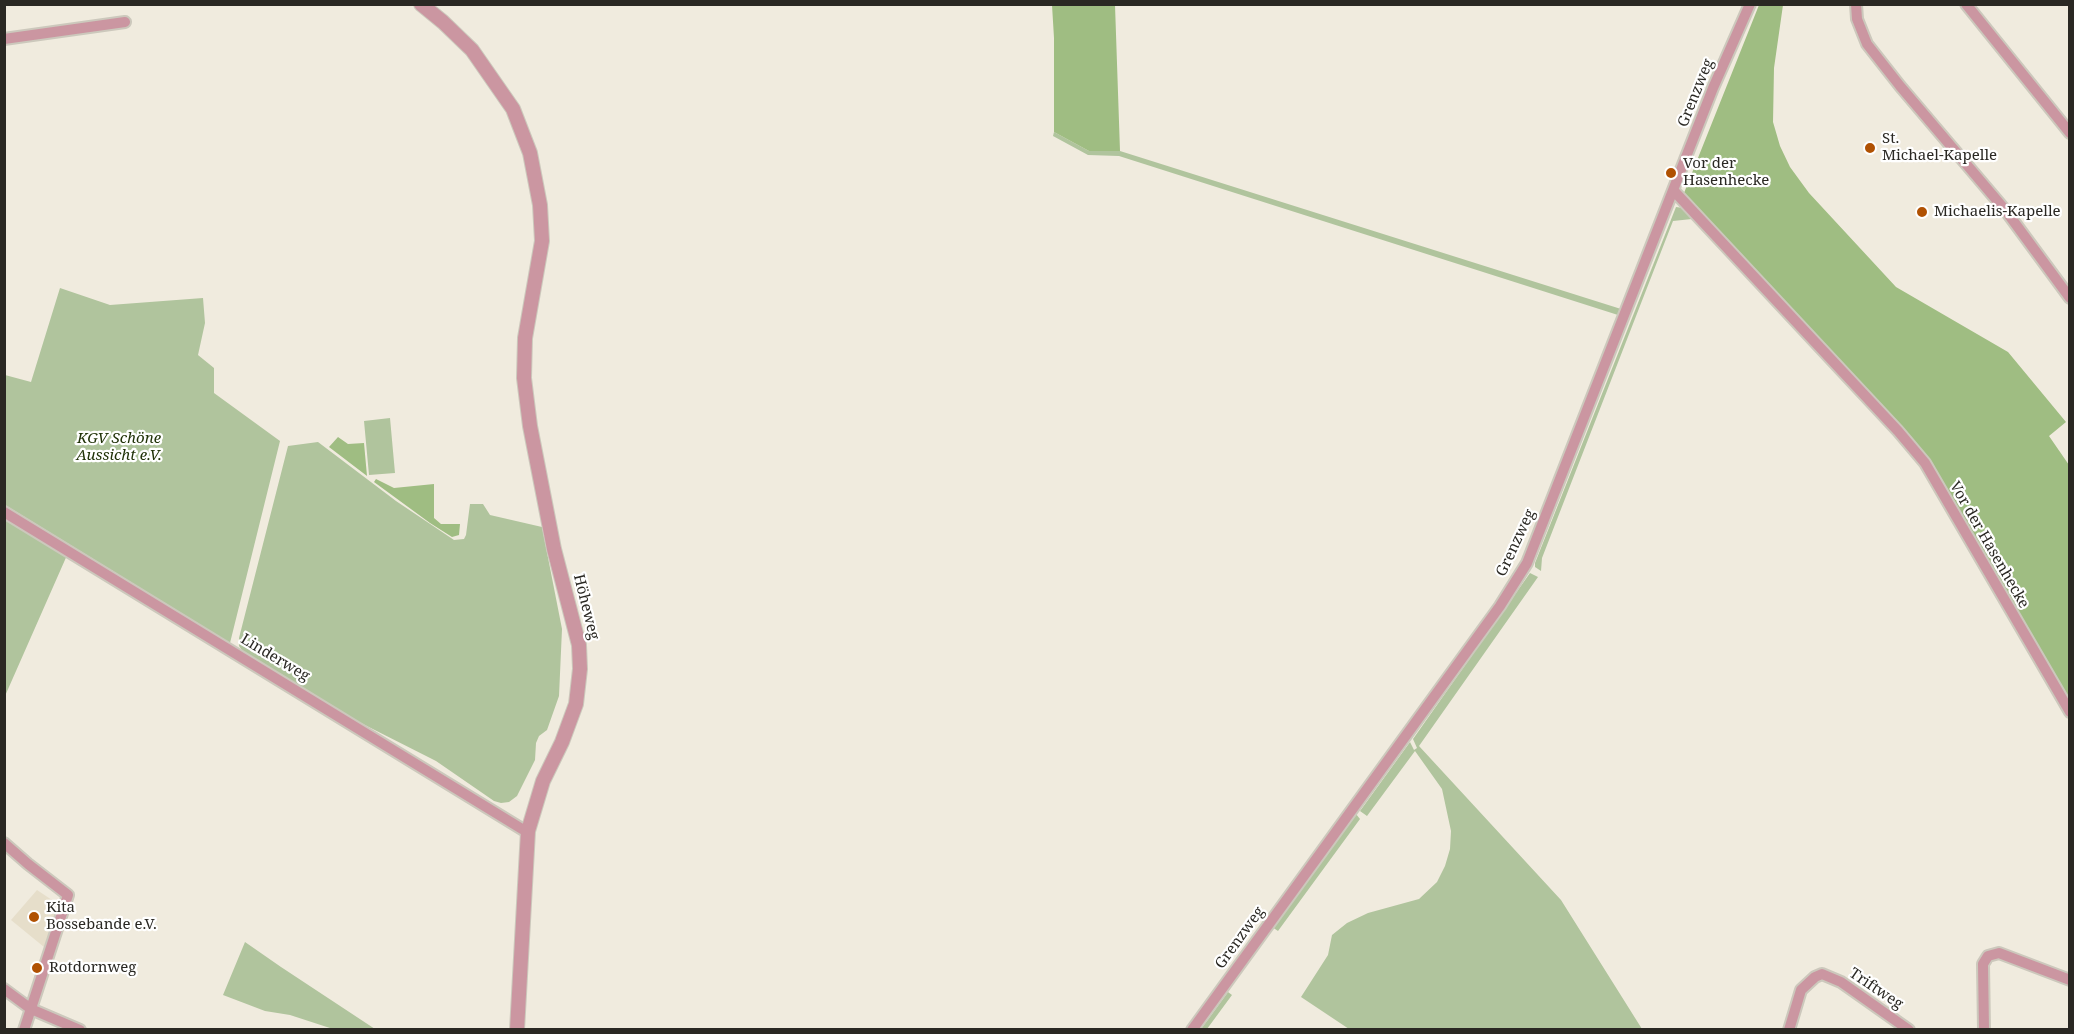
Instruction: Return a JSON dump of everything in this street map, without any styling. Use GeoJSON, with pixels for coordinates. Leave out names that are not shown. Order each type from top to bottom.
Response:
{"type":"FeatureCollection","features":[{"type":"Feature","properties":{"kind":"street","name":"Höheweg"},"geometry":{"type":"LineString","coordinates":[[421,4],[472,50],[513,109],[530,153],[539,192],[542,241],[525,338],[524,378],[554,549],[579,645],[580,669],[576,704],[562,742],[543,781],[528,831],[518,1029]]}},
{"type":"Feature","properties":{"kind":"street","name":"Grenzweg"},"geometry":{"type":"LineString","coordinates":[[1192,1029],[1500,606],[1527,563],[1713,88],[1750,4]]}},
{"type":"Feature","properties":{"kind":"street"},"geometry":{"type":"LineString","coordinates":[[1856,4],[1857,19],[1867,44],[2006,211],[2070,298]]}},
{"type":"Feature","properties":{"kind":"street"},"geometry":{"type":"LineString","coordinates":[[1966,4],[2070,133]]}},
{"type":"Feature","properties":{"kind":"street"},"geometry":{"type":"LineString","coordinates":[[4,39],[125,22]]}},
{"type":"Feature","properties":{"kind":"street","name":"Vor der Hasenhecke"},"geometry":{"type":"LineString","coordinates":[[1674,191],[1925,463],[2070,712]]}},
{"type":"Feature","properties":{"kind":"street","name":"Linderweg"},"geometry":{"type":"LineString","coordinates":[[4,512],[522,830],[528,831]]}},
{"type":"Feature","properties":{"kind":"street"},"geometry":{"type":"LineString","coordinates":[[4,843],[68,895],[24,1029]]}},
{"type":"Feature","properties":{"kind":"street"},"geometry":{"type":"LineString","coordinates":[[1984,1029],[1983,964],[1988,956],[1999,953],[2070,980]]}},
{"type":"Feature","properties":{"kind":"street","name":"Triftweg"},"geometry":{"type":"LineString","coordinates":[[1789,1029],[1801,990],[1815,977],[1822,974],[1841,982],[1909,1029]]}},
{"type":"Feature","properties":{"kind":"street"},"geometry":{"type":"LineString","coordinates":[[4,989],[31,1009],[80,1029]]}},
{"type":"Feature","properties":{"kind":"shaded area","name":"Kita Bossebande e.V."},"geometry":{"type":"Polygon","coordinates":[[[37,890],[52,900],[57,909],[44,947],[11,920],[37,890]]]}},
{"type":"Feature","properties":{"kind":"green space"},"geometry":{"type":"Polygon","coordinates":[[[1052,5],[1115,5],[1120,151],[1089,151],[1054,132],[1052,5]]]}},
{"type":"Feature","properties":{"kind":"green space"},"geometry":{"type":"Polygon","coordinates":[[[1759,5],[1783,5],[1774,68],[1773,122],[1780,146],[1790,167],[1809,193],[1896,287],[2008,352],[2066,422],[2049,436],[2069,465],[2069,705],[1926,456],[1684,193],[1759,5]]]}},
{"type":"Feature","properties":{"kind":"green space"},"geometry":{"type":"Polygon","coordinates":[[[1054,132],[1089,151],[1120,151],[1621,309],[1618,315],[1119,156],[1088,155],[1053,136],[1054,132]]]}},
{"type":"Feature","properties":{"kind":"green space"},"geometry":{"type":"Polygon","coordinates":[[[1676,207],[1683,208],[1692,219],[1673,221],[1542,558],[1541,571],[1535,567],[1535,563],[1676,207]]]}},
{"type":"Feature","properties":{"kind":"green space","name":"KGV Schöne Aussicht e.V."},"geometry":{"type":"Polygon","coordinates":[[[60,288],[110,305],[203,298],[205,323],[198,355],[214,368],[214,393],[280,441],[230,643],[5,505],[5,375],[31,382],[60,288]]]}},
{"type":"Feature","properties":{"kind":"green space"},"geometry":{"type":"Polygon","coordinates":[[[390,418],[395,473],[369,475],[364,421],[390,418]]]}},
{"type":"Feature","properties":{"kind":"green space"},"geometry":{"type":"Polygon","coordinates":[[[338,437],[348,444],[364,443],[367,476],[329,447],[338,437]]]}},
{"type":"Feature","properties":{"kind":"green space"},"geometry":{"type":"Polygon","coordinates":[[[318,442],[396,501],[454,540],[464,539],[466,535],[470,504],[483,504],[490,515],[542,527],[562,629],[559,696],[547,730],[539,736],[536,743],[535,760],[517,796],[509,802],[494,801],[436,761],[347,716],[244,653],[239,646],[239,638],[288,446],[318,442]]]}},
{"type":"Feature","properties":{"kind":"green space"},"geometry":{"type":"Polygon","coordinates":[[[376,479],[394,488],[434,484],[434,518],[441,524],[460,524],[459,535],[452,537],[430,523],[374,482],[376,479]]]}},
{"type":"Feature","properties":{"kind":"green space"},"geometry":{"type":"Polygon","coordinates":[[[5,515],[68,553],[5,696],[5,515]]]}},
{"type":"Feature","properties":{"kind":"green space"},"geometry":{"type":"Polygon","coordinates":[[[1530,573],[1538,577],[1419,746],[1561,900],[1642,1029],[1349,1029],[1301,997],[1328,955],[1332,935],[1347,923],[1368,913],[1419,899],[1437,882],[1445,866],[1450,849],[1451,831],[1442,789],[1415,751],[1367,816],[1360,811],[1410,742],[1414,750],[1417,748],[1413,739],[1530,573]]]}},
{"type":"Feature","properties":{"kind":"green space"},"geometry":{"type":"Polygon","coordinates":[[[1356,814],[1360,819],[1278,931],[1272,927],[1356,814]]]}},
{"type":"Feature","properties":{"kind":"green space"},"geometry":{"type":"Polygon","coordinates":[[[245,942],[375,1029],[333,1029],[290,1015],[265,1011],[223,995],[245,942]]]}},
{"type":"Feature","properties":{"kind":"green space"},"geometry":{"type":"Polygon","coordinates":[[[1228,992],[1232,995],[1207,1029],[1201,1029],[1228,992]]]}},
{"type":"Feature","properties":{"kind":"place","name":"St. Michael-Kapelle"},"geometry":{"type":"Point","coordinates":[1870,148]}},
{"type":"Feature","properties":{"kind":"place","name":"Vor der Hasenhecke"},"geometry":{"type":"Point","coordinates":[1671,173]}},
{"type":"Feature","properties":{"kind":"place","name":"Michaelis-Kapelle"},"geometry":{"type":"Point","coordinates":[1922,212]}},
{"type":"Feature","properties":{"kind":"place","name":"Kita Bossebande e.V."},"geometry":{"type":"Point","coordinates":[34,917]}},
{"type":"Feature","properties":{"kind":"place","name":"Rotdornweg"},"geometry":{"type":"Point","coordinates":[37,968]}}]}
